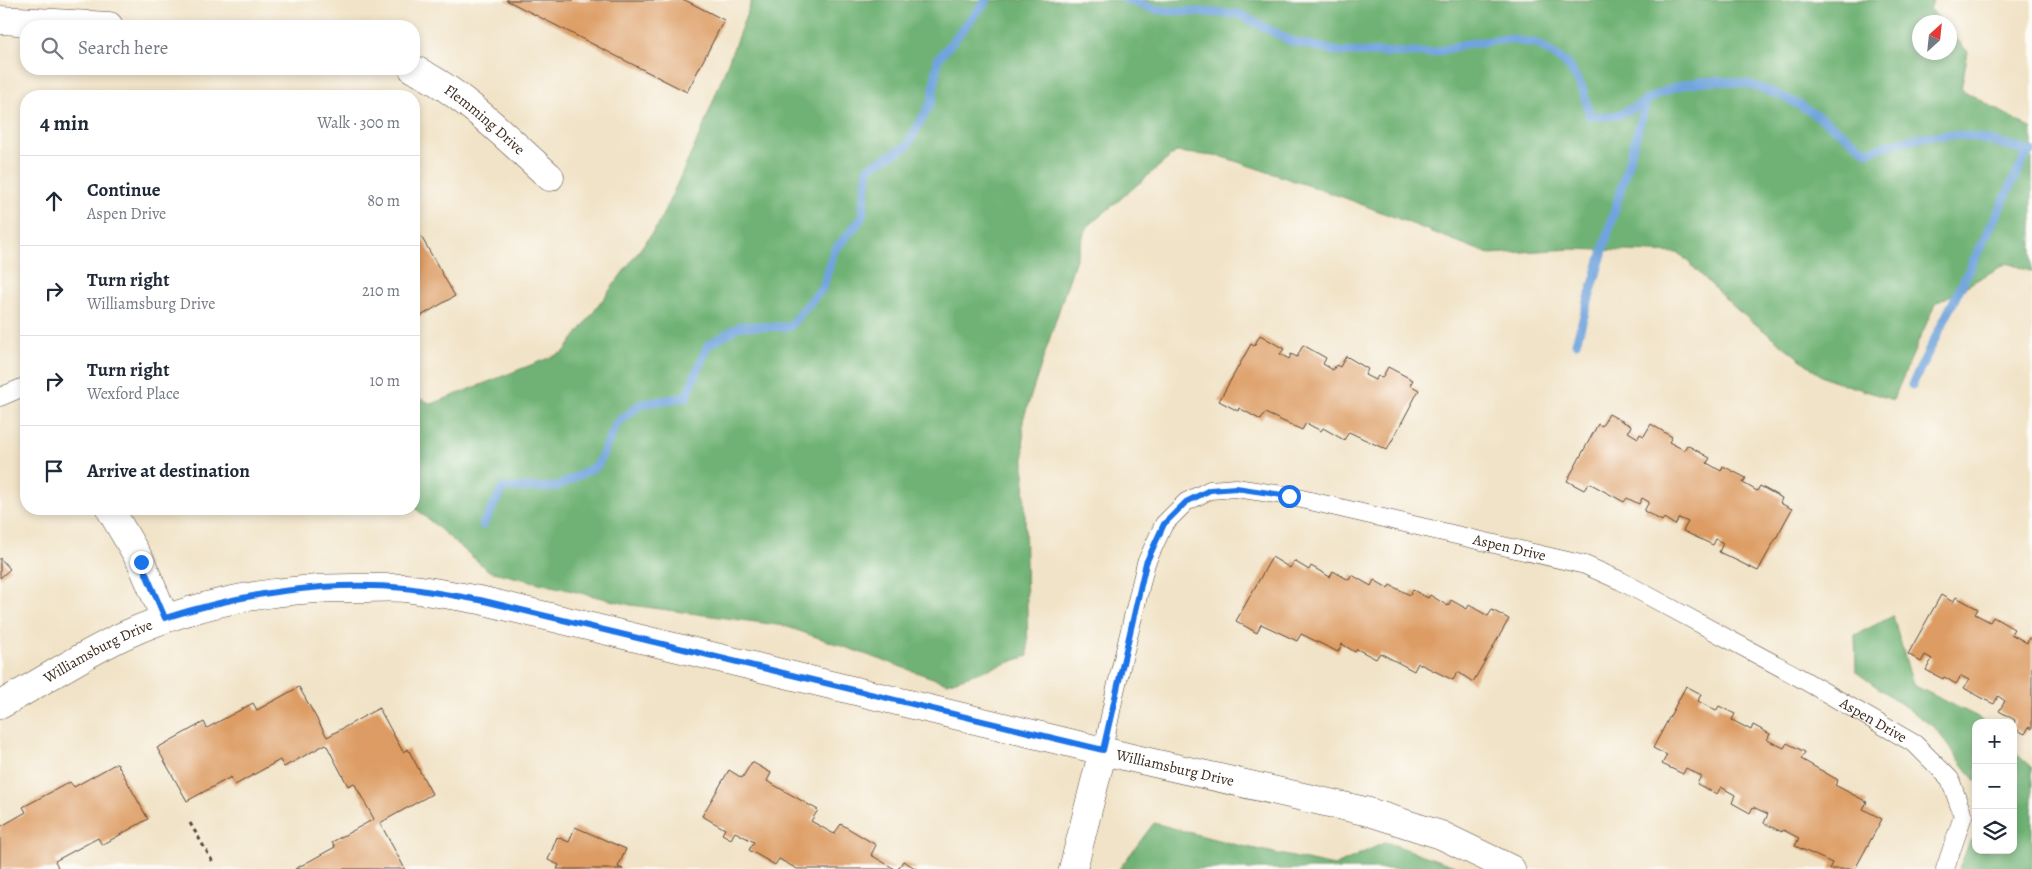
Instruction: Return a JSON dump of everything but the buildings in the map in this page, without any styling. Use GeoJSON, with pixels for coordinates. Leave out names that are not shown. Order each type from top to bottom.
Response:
{"type":"FeatureCollection","features":[{"type":"Feature","properties":{"kind":"street"},"geometry":{"type":"LineString","coordinates":[[0,20],[20,21]]}},
{"type":"Feature","properties":{"kind":"street","name":"Flemming Drive"},"geometry":{"type":"LineString","coordinates":[[420,73],[477,112],[550,177]]}},
{"type":"Feature","properties":{"kind":"street"},"geometry":{"type":"LineString","coordinates":[[114,515],[141,562],[165,618]]}},
{"type":"Feature","properties":{"kind":"street","name":"Williamsburg Drive"},"geometry":{"type":"LineString","coordinates":[[0,705],[88,653],[165,618],[209,604],[257,595],[322,587],[404,588],[480,600],[1369,812],[1441,835],[1512,869]]}},
{"type":"Feature","properties":{"kind":"street"},"geometry":{"type":"LineString","coordinates":[[1073,869],[1103,750]]}},
{"type":"Feature","properties":{"kind":"lane"},"geometry":{"type":"LineString","coordinates":[[0,397],[20,389]]}},
{"type":"Feature","properties":{"kind":"lane","name":"Aspen Drive"},"geometry":{"type":"LineString","coordinates":[[1103,750],[1146,563],[1164,524],[1186,502],[1210,490],[1236,488],[1289,496],[1585,565],[1621,581],[1795,675],[1915,744],[1950,779],[1963,816],[1946,869]]}},
{"type":"Feature","properties":{"kind":"path"},"geometry":{"type":"LineString","coordinates":[[190,823],[214,864]]}},
{"type":"Feature","properties":{"kind":"green space"},"geometry":{"type":"Polygon","coordinates":[[[752,0],[1934,0],[1930,8],[1936,15],[1912,15],[1912,60],[1957,60],[1957,39],[1968,52],[1961,89],[2032,129],[2032,272],[2007,263],[1935,304],[1893,400],[1823,377],[1735,308],[1679,253],[1572,249],[1489,254],[1345,198],[1223,157],[1176,152],[1086,228],[1023,420],[1028,656],[947,683],[785,626],[631,605],[489,571],[420,512],[420,399],[432,404],[564,352],[658,225],[702,130],[752,0]]]}},
{"type":"Feature","properties":{"kind":"green space"},"geometry":{"type":"Polygon","coordinates":[[[1893,616],[1913,685],[1980,719],[1972,719],[1972,777],[1935,728],[1856,672],[1855,635],[1893,616]]]}},
{"type":"Feature","properties":{"kind":"green space"},"geometry":{"type":"Polygon","coordinates":[[[2017,755],[2032,768],[2032,869],[1959,869],[1972,839],[1972,854],[2017,854],[2017,755]]]}},
{"type":"Feature","properties":{"kind":"green space"},"geometry":{"type":"Polygon","coordinates":[[[1154,823],[1233,844],[1334,866],[1386,842],[1463,869],[1119,869],[1154,823]]]}},
{"type":"Feature","properties":{"kind":"waterway"},"geometry":{"type":"LineString","coordinates":[[483,525],[503,488],[556,487],[597,466],[617,423],[641,404],[686,397],[708,345],[740,326],[789,327],[823,287],[834,251],[862,218],[868,168],[907,146],[932,101],[938,59],[987,0]]}},
{"type":"Feature","properties":{"kind":"waterway"},"geometry":{"type":"LineString","coordinates":[[1126,0],[1158,10],[1239,14],[1291,41],[1340,52],[1431,53],[1466,44],[1508,39],[1538,44],[1567,64],[1582,87],[1590,116],[1617,115],[1676,87],[1703,81],[1730,81],[1755,86],[1802,106],[1867,152],[1916,138],[1942,135],[1983,139],[2032,152]]}},
{"type":"Feature","properties":{"kind":"waterway"},"geometry":{"type":"LineString","coordinates":[[1576,343],[1647,99]]}},
{"type":"Feature","properties":{"kind":"waterway"},"geometry":{"type":"LineString","coordinates":[[1912,385],[2028,151]]}},
{"type":"Feature","properties":{"kind":"route"},"geometry":{"type":"LineString","coordinates":[[141,562],[165,618],[209,604],[257,595],[322,587],[404,588],[480,600],[1103,750],[1146,563],[1164,524],[1186,502],[1210,490],[1236,488],[1289,496]]}}]}
